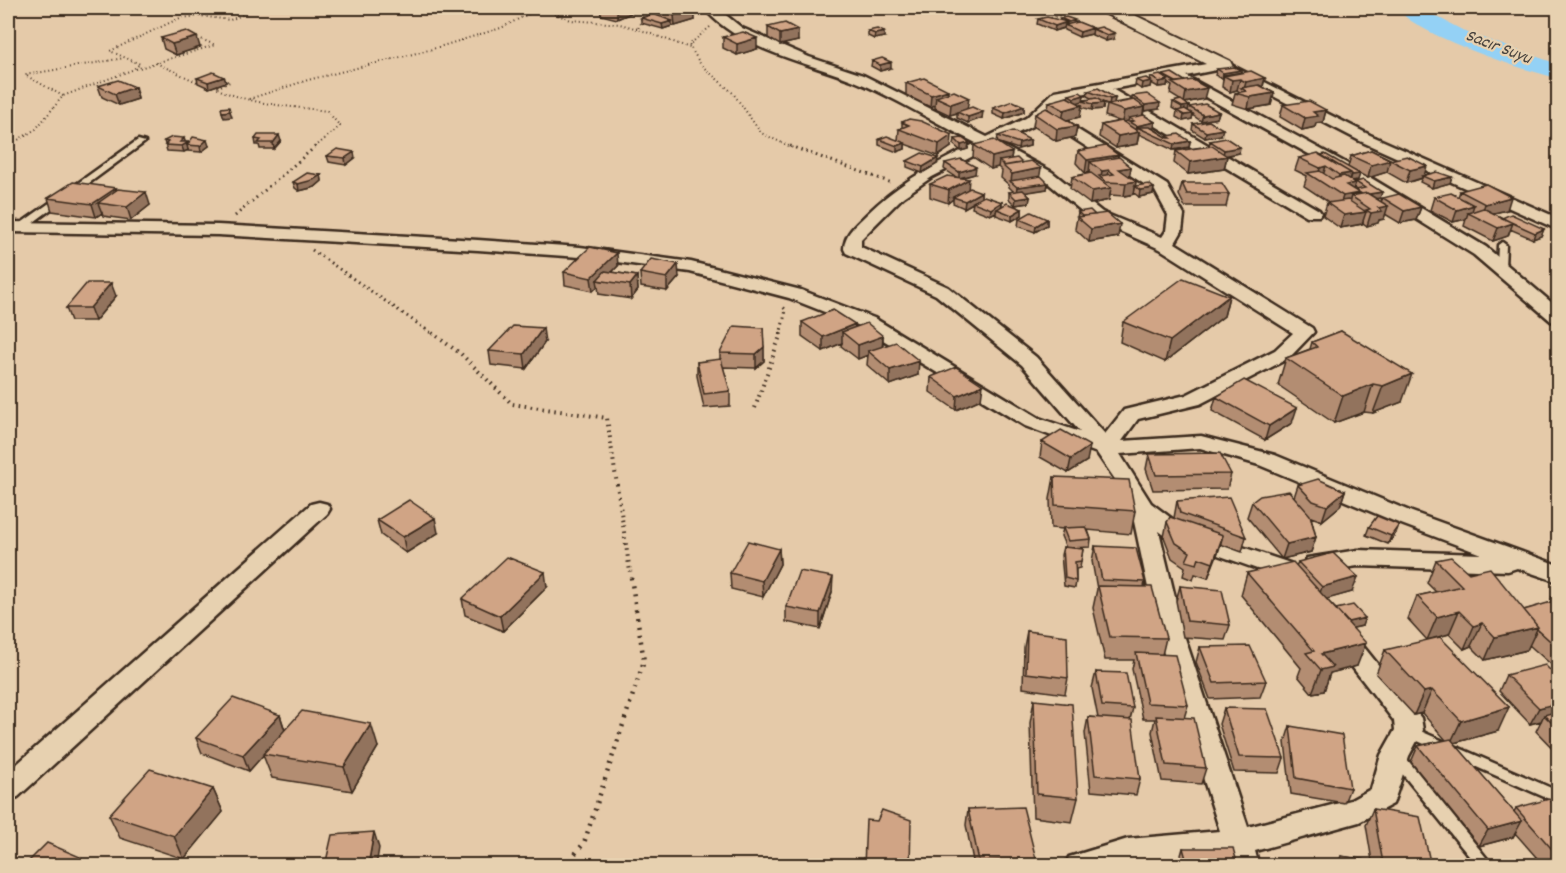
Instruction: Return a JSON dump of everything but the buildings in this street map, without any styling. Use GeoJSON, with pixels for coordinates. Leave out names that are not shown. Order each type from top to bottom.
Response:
{"type":"FeatureCollection","features":[{"type":"Feature","properties":{"kind":"street"},"geometry":{"type":"LineString","coordinates":[[710,8],[738,31],[804,60],[858,78],[1047,175],[1096,215],[1166,246],[1305,332],[1282,354],[1193,400],[1131,414],[1105,448]]}},
{"type":"Feature","properties":{"kind":"street"},"geometry":{"type":"LineString","coordinates":[[1108,8],[1365,138],[1558,224]]}},
{"type":"Feature","properties":{"kind":"street"},"geometry":{"type":"LineString","coordinates":[[1223,65],[1060,94],[1031,121],[985,142],[906,188],[854,238],[852,249],[942,291],[1029,361],[1105,448],[1134,490],[1142,507],[1171,634],[1241,854]]}},
{"type":"Feature","properties":{"kind":"street"},"geometry":{"type":"LineString","coordinates":[[1173,73],[1341,166],[1480,251],[1558,317]]}},
{"type":"Feature","properties":{"kind":"street"},"geometry":{"type":"LineString","coordinates":[[1098,86],[1313,213]]}},
{"type":"Feature","properties":{"kind":"street"},"geometry":{"type":"LineString","coordinates":[[1040,113],[1161,188],[1176,215],[1174,231],[1166,246]]}},
{"type":"Feature","properties":{"kind":"street"},"geometry":{"type":"LineString","coordinates":[[14,228],[290,234],[580,252],[691,267],[795,294],[867,322],[1032,422],[1105,448],[1201,442],[1267,460],[1404,517],[1558,574]]}},
{"type":"Feature","properties":{"kind":"street"},"geometry":{"type":"LineString","coordinates":[[1142,507],[1175,532],[1282,569],[1358,558],[1527,563]]}},
{"type":"Feature","properties":{"kind":"street"},"geometry":{"type":"LineString","coordinates":[[8,789],[320,509]]}},
{"type":"Feature","properties":{"kind":"street"},"geometry":{"type":"LineString","coordinates":[[1080,866],[1128,852],[1241,854],[1277,834],[1359,810],[1383,796],[1395,754],[1409,730],[1407,718],[1282,569]]}},
{"type":"Feature","properties":{"kind":"lane"},"geometry":{"type":"LineString","coordinates":[[14,228],[141,142]]}},
{"type":"Feature","properties":{"kind":"lane"},"geometry":{"type":"LineString","coordinates":[[1501,268],[1502,245]]}},
{"type":"Feature","properties":{"kind":"lane"},"geometry":{"type":"LineString","coordinates":[[1409,730],[1558,797]]}},
{"type":"Feature","properties":{"kind":"lane"},"geometry":{"type":"LineString","coordinates":[[1395,754],[1486,866]]}},
{"type":"Feature","properties":{"kind":"path"},"geometry":{"type":"LineString","coordinates":[[132,70],[140,64],[110,51],[180,18],[200,16],[230,20],[247,13],[245,8]]}},
{"type":"Feature","properties":{"kind":"path"},"geometry":{"type":"LineString","coordinates":[[249,99],[308,80],[429,50],[501,28],[539,8],[571,20],[620,24],[690,48],[701,65],[733,93],[761,133],[800,151],[906,188]]}},
{"type":"Feature","properties":{"kind":"path"},"geometry":{"type":"LineString","coordinates":[[638,29],[645,8]]}},
{"type":"Feature","properties":{"kind":"path"},"geometry":{"type":"LineString","coordinates":[[1043,20],[1084,8]]}},
{"type":"Feature","properties":{"kind":"path"},"geometry":{"type":"LineString","coordinates":[[690,48],[689,45],[698,36],[724,19]]}},
{"type":"Feature","properties":{"kind":"path"},"geometry":{"type":"LineString","coordinates":[[8,146],[36,129],[63,96],[132,70],[215,45],[201,39]]}},
{"type":"Feature","properties":{"kind":"path"},"geometry":{"type":"LineString","coordinates":[[63,96],[25,75],[125,57]]}},
{"type":"Feature","properties":{"kind":"path"},"geometry":{"type":"LineString","coordinates":[[156,63],[199,83],[207,80]]}},
{"type":"Feature","properties":{"kind":"path"},"geometry":{"type":"LineString","coordinates":[[216,77],[230,82],[216,88],[230,95],[327,111],[340,126],[218,231]]}},
{"type":"Feature","properties":{"kind":"path"},"geometry":{"type":"LineString","coordinates":[[290,234],[462,354],[512,404],[607,418],[644,661],[584,843],[565,866]]}},
{"type":"Feature","properties":{"kind":"path"},"geometry":{"type":"LineString","coordinates":[[755,408],[783,327],[786,310],[758,284]]}},
{"type":"Feature","properties":{"kind":"waterway","name":"Sacır Suyu"},"geometry":{"type":"LineString","coordinates":[[1407,8],[1423,19],[1460,37],[1558,71]]}}]}
